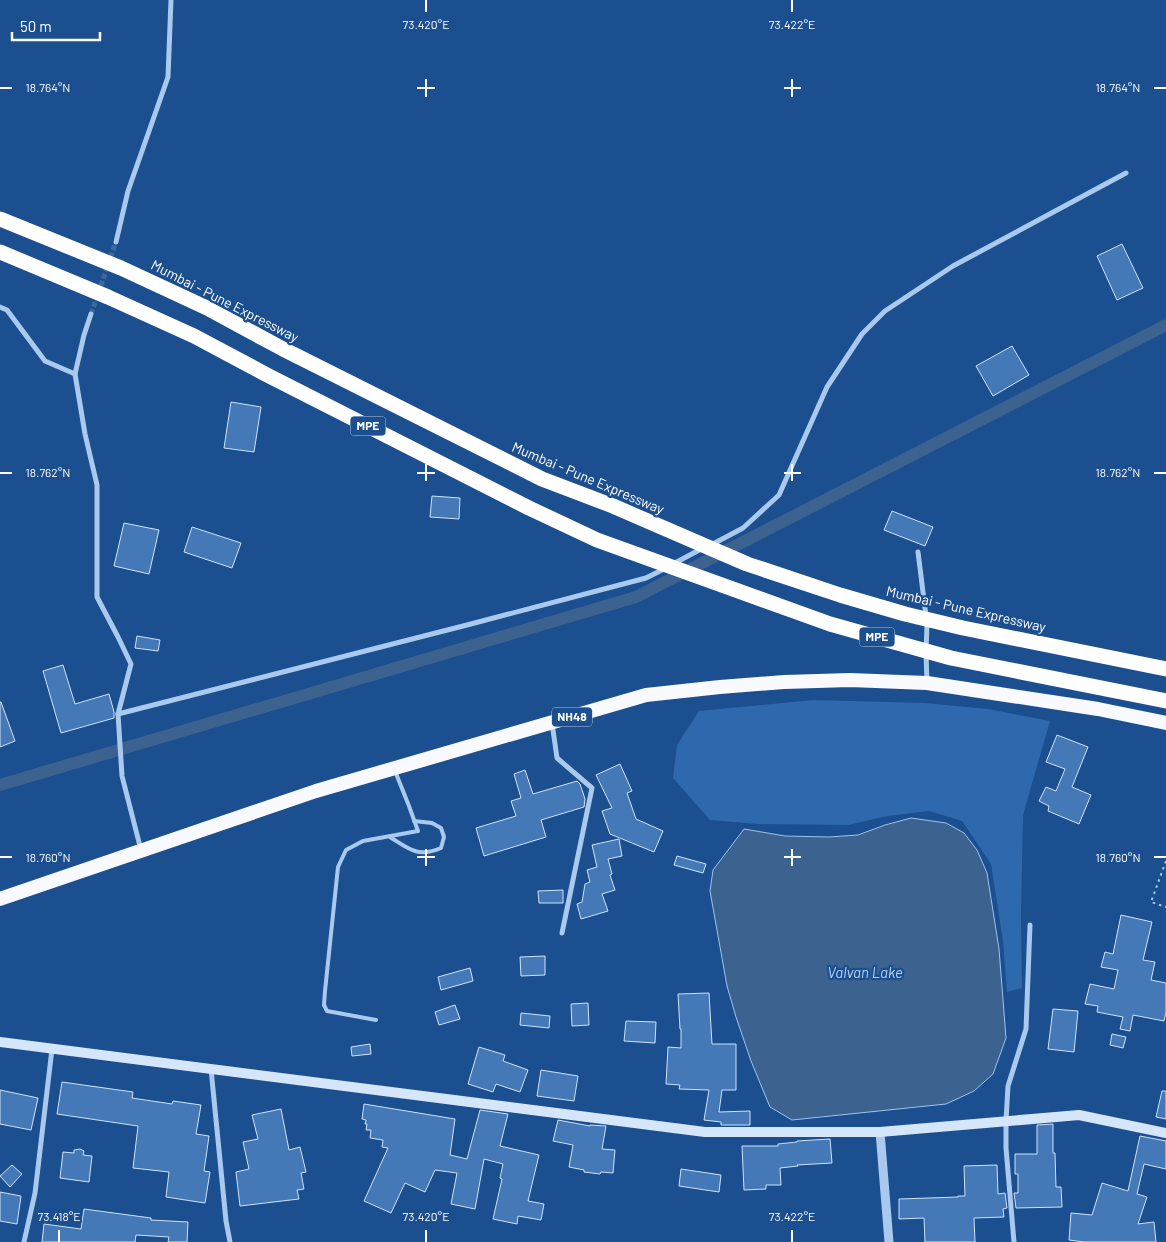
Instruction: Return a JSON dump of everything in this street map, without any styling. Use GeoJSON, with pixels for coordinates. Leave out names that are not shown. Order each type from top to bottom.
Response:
{"type":"FeatureCollection","features":[{"type":"Feature","properties":{"kind":"highway","name":"Mumbai - Pune Expressway"},"geometry":{"type":"LineString","coordinates":[[0,219],[121,268],[208,308],[542,479],[613,506],[747,564],[905,614],[963,628],[1166,669]]}},
{"type":"Feature","properties":{"kind":"highway","name":"MPE"},"geometry":{"type":"LineString","coordinates":[[0,252],[108,297],[194,336],[529,508],[597,540],[830,624],[950,658],[1166,701]]}},
{"type":"Feature","properties":{"kind":"highway","name":"NH48"},"geometry":{"type":"LineString","coordinates":[[0,899],[316,791],[646,696],[784,682],[850,680],[927,683],[1098,709],[1166,723]]}},
{"type":"Feature","properties":{"kind":"main road"},"geometry":{"type":"LineString","coordinates":[[0,1042],[705,1132],[880,1132],[1079,1115],[1166,1133]]}},
{"type":"Feature","properties":{"kind":"street"},"geometry":{"type":"LineString","coordinates":[[116,242],[128,191],[168,77],[171,0]]}},
{"type":"Feature","properties":{"kind":"street"},"geometry":{"type":"LineString","coordinates":[[118,714],[646,578],[743,528],[779,495],[827,387],[862,334],[885,311],[953,266],[1126,173]]}},
{"type":"Feature","properties":{"kind":"street"},"geometry":{"type":"LineString","coordinates":[[0,307],[7,310],[45,361],[75,374]]}},
{"type":"Feature","properties":{"kind":"street"},"geometry":{"type":"LineString","coordinates":[[91,314],[75,374],[85,434],[97,484],[97,597],[130,664],[118,714],[122,776],[141,851]]}},
{"type":"Feature","properties":{"kind":"street"},"geometry":{"type":"LineString","coordinates":[[918,552],[927,624],[927,683]]}},
{"type":"Feature","properties":{"kind":"street"},"geometry":{"type":"LineString","coordinates":[[552,723],[557,758],[592,788],[562,934]]}},
{"type":"Feature","properties":{"kind":"street"},"geometry":{"type":"LineString","coordinates":[[1014,1242],[1006,1148],[1006,1121],[1008,1086],[1026,1029],[1030,925]]}},
{"type":"Feature","properties":{"kind":"street"},"geometry":{"type":"LineString","coordinates":[[24,1242],[35,1193],[52,1049]]}},
{"type":"Feature","properties":{"kind":"street"},"geometry":{"type":"LineString","coordinates":[[211,1069],[226,1221],[230,1242]]}},
{"type":"Feature","properties":{"kind":"street"},"geometry":{"type":"LineString","coordinates":[[880,1132],[889,1242]]}},
{"type":"Feature","properties":{"kind":"lane"},"geometry":{"type":"LineString","coordinates":[[376,1020],[327,1011],[324,1005],[324,998],[338,868],[346,850],[363,841],[418,831],[394,768]]}},
{"type":"Feature","properties":{"kind":"lane"},"geometry":{"type":"LineString","coordinates":[[389,837],[416,852],[431,852],[441,848],[444,837],[441,828],[432,823],[414,821]]}},
{"type":"Feature","properties":{"kind":"path"},"geometry":{"type":"LineString","coordinates":[[1166,861],[1151,902],[1166,907]]}},
{"type":"Feature","properties":{"kind":"shaded area"},"geometry":{"type":"Polygon","coordinates":[[[813,700],[925,703],[988,709],[1050,721],[1023,815],[1022,988],[1007,992],[1003,941],[991,864],[962,821],[929,811],[887,816],[849,825],[757,824],[710,820],[673,778],[677,745],[699,711],[813,700]]]}},
{"type":"Feature","properties":{"kind":"water","name":"Valvan Lake"},"geometry":{"type":"Polygon","coordinates":[[[911,818],[946,823],[964,833],[977,850],[987,873],[999,949],[1006,1038],[993,1074],[974,1091],[946,1104],[792,1120],[770,1107],[751,1061],[736,1017],[727,986],[710,891],[713,870],[744,829],[785,836],[829,837],[858,835],[911,818]]]}},
{"type":"Feature","properties":{"kind":"building"},"geometry":{"type":"Polygon","coordinates":[[[1122,244],[1143,288],[1117,300],[1097,256],[1122,244]]]}},
{"type":"Feature","properties":{"kind":"building"},"geometry":{"type":"Polygon","coordinates":[[[1012,346],[1029,375],[993,396],[976,366],[1012,346]]]}},
{"type":"Feature","properties":{"kind":"building"},"geometry":{"type":"Polygon","coordinates":[[[231,402],[261,407],[254,452],[224,448],[231,402]]]}},
{"type":"Feature","properties":{"kind":"building"},"geometry":{"type":"Polygon","coordinates":[[[432,496],[460,498],[459,519],[430,517],[432,496]]]}},
{"type":"Feature","properties":{"kind":"building"},"geometry":{"type":"Polygon","coordinates":[[[892,511],[933,527],[925,546],[884,530],[892,511]]]}},
{"type":"Feature","properties":{"kind":"building"},"geometry":{"type":"Polygon","coordinates":[[[124,523],[159,530],[149,574],[114,566],[124,523]]]}},
{"type":"Feature","properties":{"kind":"building"},"geometry":{"type":"Polygon","coordinates":[[[192,527],[241,543],[232,568],[184,552],[192,527]]]}},
{"type":"Feature","properties":{"kind":"building"},"geometry":{"type":"Polygon","coordinates":[[[137,636],[160,640],[158,651],[135,648],[137,636]]]}},
{"type":"Feature","properties":{"kind":"building"},"geometry":{"type":"Polygon","coordinates":[[[63,665],[75,704],[109,694],[114,718],[61,733],[43,671],[63,665]]]}},
{"type":"Feature","properties":{"kind":"building"},"geometry":{"type":"Polygon","coordinates":[[[0,702],[15,741],[0,747],[0,702]]]}},
{"type":"Feature","properties":{"kind":"building"},"geometry":{"type":"Polygon","coordinates":[[[1057,735],[1088,747],[1072,787],[1091,795],[1079,824],[1048,811],[1049,806],[1039,801],[1046,787],[1056,791],[1065,769],[1046,762],[1057,735]]]}},
{"type":"Feature","properties":{"kind":"building"},"geometry":{"type":"Polygon","coordinates":[[[620,764],[632,791],[627,793],[636,819],[663,831],[654,852],[610,834],[602,811],[612,808],[596,775],[620,764]]]}},
{"type":"Feature","properties":{"kind":"building"},"geometry":{"type":"Polygon","coordinates":[[[525,770],[533,794],[577,781],[580,784],[585,799],[584,807],[541,820],[546,837],[484,856],[476,828],[516,816],[511,801],[521,798],[514,774],[525,770]]]}},
{"type":"Feature","properties":{"kind":"building"},"geometry":{"type":"Polygon","coordinates":[[[619,839],[622,856],[608,859],[612,874],[610,875],[615,890],[602,894],[608,911],[581,919],[577,904],[582,902],[585,884],[590,882],[587,870],[597,867],[592,845],[619,839]]]}},
{"type":"Feature","properties":{"kind":"building"},"geometry":{"type":"Polygon","coordinates":[[[677,856],[706,864],[703,873],[674,865],[677,856]]]}},
{"type":"Feature","properties":{"kind":"building"},"geometry":{"type":"Polygon","coordinates":[[[563,890],[563,903],[539,903],[538,891],[563,890]]]}},
{"type":"Feature","properties":{"kind":"building"},"geometry":{"type":"Polygon","coordinates":[[[1121,915],[1152,922],[1143,960],[1155,962],[1151,980],[1166,983],[1166,1012],[1164,1021],[1133,1015],[1130,1031],[1120,1029],[1123,1017],[1097,1012],[1098,1006],[1085,1004],[1090,984],[1114,989],[1118,970],[1101,967],[1105,952],[1113,954],[1121,915]]]}},
{"type":"Feature","properties":{"kind":"building"},"geometry":{"type":"Polygon","coordinates":[[[545,956],[545,975],[521,976],[520,957],[545,956]]]}},
{"type":"Feature","properties":{"kind":"building"},"geometry":{"type":"Polygon","coordinates":[[[470,968],[473,981],[441,990],[438,977],[470,968]]]}},
{"type":"Feature","properties":{"kind":"building"},"geometry":{"type":"Polygon","coordinates":[[[709,993],[712,1044],[736,1044],[736,1090],[722,1090],[719,1112],[750,1111],[750,1125],[721,1125],[721,1122],[704,1120],[709,1090],[679,1089],[680,1085],[666,1084],[668,1047],[681,1048],[678,994],[709,993]]]}},
{"type":"Feature","properties":{"kind":"building"},"geometry":{"type":"Polygon","coordinates":[[[588,1003],[589,1025],[572,1026],[571,1004],[588,1003]]]}},
{"type":"Feature","properties":{"kind":"building"},"geometry":{"type":"Polygon","coordinates":[[[455,1005],[460,1019],[439,1025],[435,1012],[455,1005]]]}},
{"type":"Feature","properties":{"kind":"building"},"geometry":{"type":"Polygon","coordinates":[[[1053,1009],[1078,1011],[1074,1052],[1048,1049],[1053,1009]]]}},
{"type":"Feature","properties":{"kind":"building"},"geometry":{"type":"Polygon","coordinates":[[[521,1013],[550,1016],[549,1028],[520,1025],[521,1013]]]}},
{"type":"Feature","properties":{"kind":"building"},"geometry":{"type":"Polygon","coordinates":[[[626,1021],[656,1022],[655,1043],[624,1041],[626,1021]]]}},
{"type":"Feature","properties":{"kind":"building"},"geometry":{"type":"Polygon","coordinates":[[[1112,1034],[1126,1037],[1123,1048],[1110,1045],[1112,1034]]]}},
{"type":"Feature","properties":{"kind":"building"},"geometry":{"type":"Polygon","coordinates":[[[370,1044],[371,1054],[352,1056],[351,1047],[370,1044]]]}},
{"type":"Feature","properties":{"kind":"building"},"geometry":{"type":"Polygon","coordinates":[[[479,1047],[505,1055],[503,1061],[528,1070],[520,1092],[496,1084],[493,1092],[468,1084],[479,1047]]]}},
{"type":"Feature","properties":{"kind":"building"},"geometry":{"type":"Polygon","coordinates":[[[541,1070],[578,1076],[574,1101],[537,1096],[541,1070]]]}},
{"type":"Feature","properties":{"kind":"building"},"geometry":{"type":"Polygon","coordinates":[[[62,1082],[133,1092],[132,1098],[172,1104],[173,1101],[201,1105],[196,1134],[209,1136],[204,1171],[210,1172],[205,1203],[166,1197],[169,1172],[133,1168],[138,1126],[57,1114],[62,1082]]]}},
{"type":"Feature","properties":{"kind":"building"},"geometry":{"type":"Polygon","coordinates":[[[0,1090],[38,1098],[31,1130],[0,1124],[0,1090]]]}},
{"type":"Feature","properties":{"kind":"building"},"geometry":{"type":"Polygon","coordinates":[[[1162,1091],[1166,1091],[1166,1119],[1156,1117],[1162,1091]]]}},
{"type":"Feature","properties":{"kind":"building"},"geometry":{"type":"Polygon","coordinates":[[[364,1104],[455,1119],[450,1155],[467,1159],[480,1110],[508,1114],[500,1146],[539,1155],[528,1201],[544,1204],[541,1220],[518,1216],[517,1224],[493,1219],[502,1179],[500,1178],[503,1164],[484,1159],[475,1209],[451,1204],[457,1173],[435,1170],[425,1192],[405,1183],[391,1213],[364,1201],[388,1148],[382,1147],[383,1140],[370,1138],[371,1130],[366,1130],[366,1120],[362,1119],[364,1104]]]}},
{"type":"Feature","properties":{"kind":"building"},"geometry":{"type":"Polygon","coordinates":[[[281,1109],[289,1150],[300,1147],[306,1172],[301,1173],[304,1189],[297,1190],[299,1199],[240,1206],[236,1172],[249,1169],[243,1142],[258,1139],[252,1115],[281,1109]]]}},
{"type":"Feature","properties":{"kind":"building"},"geometry":{"type":"Polygon","coordinates":[[[558,1120],[590,1126],[606,1126],[602,1149],[615,1150],[613,1173],[584,1172],[584,1170],[569,1167],[573,1145],[553,1141],[558,1120]]]}},
{"type":"Feature","properties":{"kind":"building"},"geometry":{"type":"Polygon","coordinates":[[[1053,1124],[1056,1187],[1061,1187],[1062,1207],[1016,1208],[1014,1193],[1018,1193],[1018,1174],[1015,1174],[1015,1154],[1037,1154],[1037,1125],[1053,1124]]]}},
{"type":"Feature","properties":{"kind":"building"},"geometry":{"type":"Polygon","coordinates":[[[1140,1136],[1166,1141],[1166,1169],[1144,1164],[1137,1194],[1147,1197],[1138,1224],[1154,1222],[1156,1242],[1084,1242],[1069,1240],[1071,1213],[1092,1215],[1102,1183],[1128,1191],[1140,1136]]]}},
{"type":"Feature","properties":{"kind":"building"},"geometry":{"type":"Polygon","coordinates":[[[830,1139],[832,1163],[780,1168],[781,1185],[766,1185],[766,1189],[744,1190],[742,1146],[778,1146],[778,1144],[797,1141],[830,1139]]]}},
{"type":"Feature","properties":{"kind":"building"},"geometry":{"type":"Polygon","coordinates":[[[80,1149],[84,1151],[83,1155],[92,1156],[89,1182],[60,1178],[63,1152],[74,1153],[74,1150],[80,1149]]]}},
{"type":"Feature","properties":{"kind":"building"},"geometry":{"type":"Polygon","coordinates":[[[12,1165],[22,1174],[10,1187],[0,1176],[12,1165]]]}},
{"type":"Feature","properties":{"kind":"building"},"geometry":{"type":"Polygon","coordinates":[[[997,1165],[998,1194],[1005,1193],[1007,1208],[1003,1209],[1004,1217],[974,1218],[975,1242],[925,1242],[924,1218],[899,1219],[899,1199],[965,1196],[964,1166],[997,1165]]]}},
{"type":"Feature","properties":{"kind":"building"},"geometry":{"type":"Polygon","coordinates":[[[681,1169],[721,1175],[719,1192],[679,1186],[681,1169]]]}},
{"type":"Feature","properties":{"kind":"building"},"geometry":{"type":"Polygon","coordinates":[[[0,1192],[21,1196],[17,1224],[0,1221],[0,1192]]]}},
{"type":"Feature","properties":{"kind":"building"},"geometry":{"type":"Polygon","coordinates":[[[84,1209],[151,1218],[151,1220],[188,1222],[187,1242],[168,1242],[169,1237],[136,1235],[135,1242],[42,1242],[44,1224],[81,1229],[84,1209]]]}},
{"type":"Feature","properties":{"kind":"waterway"},"geometry":{"type":"LineString","coordinates":[[0,785],[636,597],[1166,325]]}},
{"type":"Feature","properties":{"kind":"tunnel"},"geometry":{"type":"LineString","coordinates":[[91,314],[116,242]]}}]}
